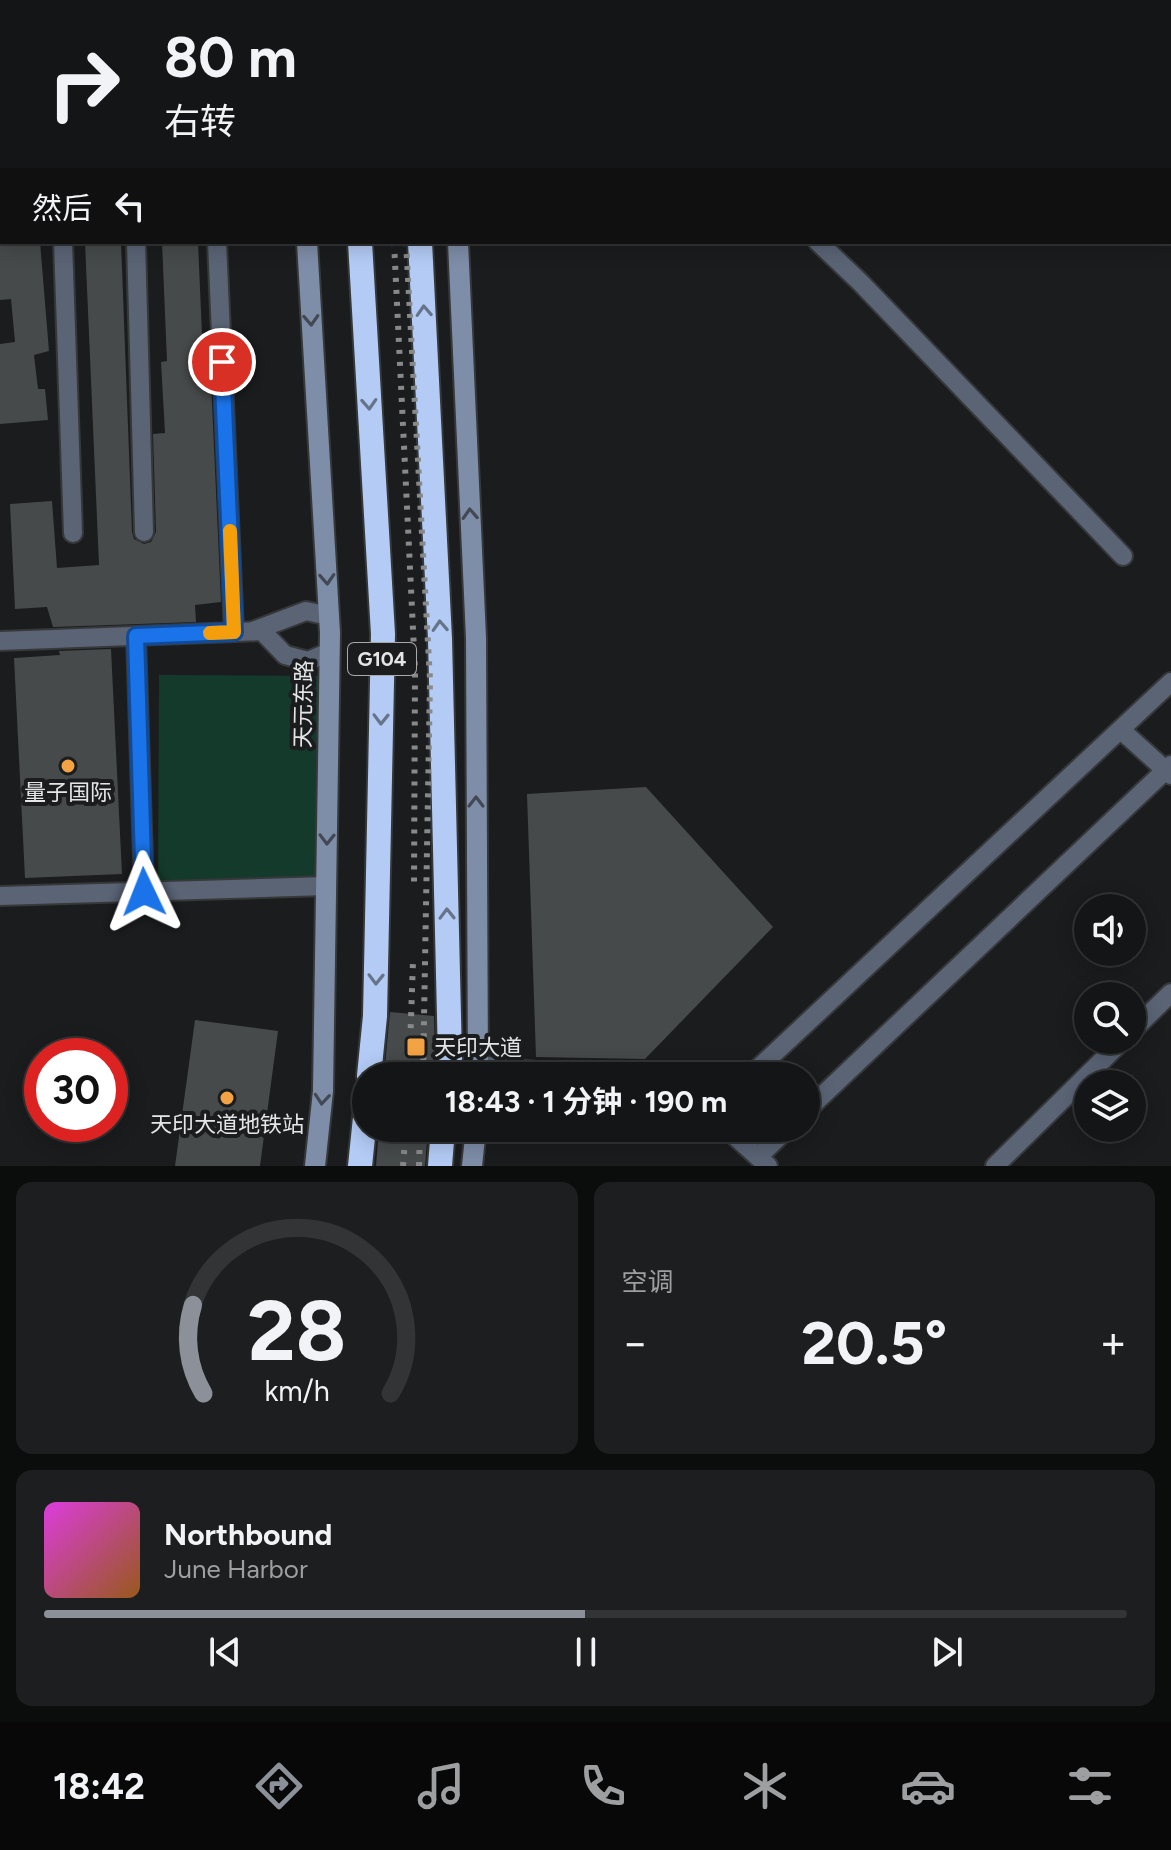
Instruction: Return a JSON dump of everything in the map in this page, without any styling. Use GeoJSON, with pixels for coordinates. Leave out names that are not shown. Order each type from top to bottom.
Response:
{"type":"FeatureCollection","features":[{"type":"Feature","properties":{"kind":"highway","name":"G104"},"geometry":{"type":"LineString","coordinates":[[360,244],[383,634],[375,1016],[370,1062]]}},
{"type":"Feature","properties":{"kind":"highway","name":"G104"},"geometry":{"type":"LineString","coordinates":[[420,244],[440,639],[450,1062]]}},
{"type":"Feature","properties":{"kind":"highway"},"geometry":{"type":"LineString","coordinates":[[360,1166],[362,1142]]}},
{"type":"Feature","properties":{"kind":"highway"},"geometry":{"type":"LineString","coordinates":[[440,1166],[442,1142]]}},
{"type":"Feature","properties":{"kind":"street"},"geometry":{"type":"LineString","coordinates":[[63,244],[73,533]]}},
{"type":"Feature","properties":{"kind":"street"},"geometry":{"type":"LineString","coordinates":[[136,244],[144,532]]}},
{"type":"Feature","properties":{"kind":"street"},"geometry":{"type":"LineString","coordinates":[[217,244],[244,631]]}},
{"type":"Feature","properties":{"kind":"street","name":"天元东路"},"geometry":{"type":"LineString","coordinates":[[307,244],[329,616],[323,1091],[315,1166]]}},
{"type":"Feature","properties":{"kind":"street"},"geometry":{"type":"LineString","coordinates":[[458,244],[476,638],[478,1062]]}},
{"type":"Feature","properties":{"kind":"street"},"geometry":{"type":"LineString","coordinates":[[820,244],[1123,556]]}},
{"type":"Feature","properties":{"kind":"street"},"geometry":{"type":"LineString","coordinates":[[244,631],[306,611],[329,616]]}},
{"type":"Feature","properties":{"kind":"street"},"geometry":{"type":"LineString","coordinates":[[0,641],[262,631],[285,655],[308,661],[329,652]]}},
{"type":"Feature","properties":{"kind":"street"},"geometry":{"type":"LineString","coordinates":[[136,636],[144,892]]}},
{"type":"Feature","properties":{"kind":"street"},"geometry":{"type":"LineString","coordinates":[[765,1062],[1171,682]]}},
{"type":"Feature","properties":{"kind":"street"},"geometry":{"type":"LineString","coordinates":[[820,1098],[1169,770],[1121,730]]}},
{"type":"Feature","properties":{"kind":"street"},"geometry":{"type":"LineString","coordinates":[[0,896],[326,886]]}},
{"type":"Feature","properties":{"kind":"street"},"geometry":{"type":"LineString","coordinates":[[1146,1017],[1171,993]]}},
{"type":"Feature","properties":{"kind":"street"},"geometry":{"type":"LineString","coordinates":[[995,1166],[1109,1054]]}},
{"type":"Feature","properties":{"kind":"street"},"geometry":{"type":"LineString","coordinates":[[472,1166],[475,1142]]}},
{"type":"Feature","properties":{"kind":"street"},"geometry":{"type":"LineString","coordinates":[[742,1142],[763,1161],[777,1142]]}},
{"type":"Feature","properties":{"kind":"green space"},"geometry":{"type":"Polygon","coordinates":[[[159,675],[323,676],[321,882],[158,881],[159,675]]]}},
{"type":"Feature","properties":{"kind":"building"},"geometry":{"type":"Polygon","coordinates":[[[0,244],[40,244],[49,351],[34,355],[38,389],[45,389],[48,420],[0,424],[0,344],[15,342],[11,299],[0,300],[0,244]]]}},
{"type":"Feature","properties":{"kind":"building"},"geometry":{"type":"Polygon","coordinates":[[[85,244],[121,244],[132,532],[134,539],[144,544],[151,542],[156,532],[153,434],[165,433],[161,362],[167,361],[162,244],[198,244],[203,358],[210,358],[221,602],[195,605],[196,622],[53,627],[47,607],[15,609],[10,504],[52,501],[57,568],[99,565],[85,244]]]}},
{"type":"Feature","properties":{"kind":"building","name":"量子国际"},"geometry":{"type":"Polygon","coordinates":[[[111,649],[122,874],[25,878],[14,658],[60,655],[59,651],[111,649]]]}},
{"type":"Feature","properties":{"kind":"building"},"geometry":{"type":"Polygon","coordinates":[[[646,787],[773,927],[645,1059],[536,1057],[527,794],[646,787]]]}},
{"type":"Feature","properties":{"kind":"building","name":"天印大道"},"geometry":{"type":"Polygon","coordinates":[[[390,1012],[434,1016],[434,1062],[385,1062],[390,1012]]]}},
{"type":"Feature","properties":{"kind":"building","name":"天印大道地铁站"},"geometry":{"type":"Polygon","coordinates":[[[195,1020],[278,1031],[260,1166],[175,1166],[195,1020]]]}},
{"type":"Feature","properties":{"kind":"building"},"geometry":{"type":"Polygon","coordinates":[[[378,1142],[427,1142],[425,1166],[376,1166],[378,1142]]]}},
{"type":"Feature","properties":{"kind":"railway"},"geometry":{"type":"LineString","coordinates":[[394,244],[415,670],[414,885]]}},
{"type":"Feature","properties":{"kind":"railway"},"geometry":{"type":"LineString","coordinates":[[406,244],[430,680],[423,1062]]}},
{"type":"Feature","properties":{"kind":"railway"},"geometry":{"type":"LineString","coordinates":[[409,1062],[413,961]]}},
{"type":"Feature","properties":{"kind":"railway"},"geometry":{"type":"LineString","coordinates":[[403,1166],[405,1142]]}},
{"type":"Feature","properties":{"kind":"railway"},"geometry":{"type":"LineString","coordinates":[[419,1166],[420,1142]]}},
{"type":"Feature","properties":{"kind":"slow traffic"},"geometry":{"type":"LineString","coordinates":[[210,633],[234,632],[230,531]]}},
{"type":"Feature","properties":{"kind":"place","name":"量子国际"},"geometry":{"type":"Point","coordinates":[68,766]}},
{"type":"Feature","properties":{"kind":"place","name":"天印大道"},"geometry":{"type":"Point","coordinates":[416,1047]}},
{"type":"Feature","properties":{"kind":"place","name":"天印大道地铁站"},"geometry":{"type":"Point","coordinates":[227,1098]}},
{"type":"Feature","properties":{"kind":"route"},"geometry":{"type":"LineString","coordinates":[[144,892],[136,636],[234,632],[222,362]]}}]}
